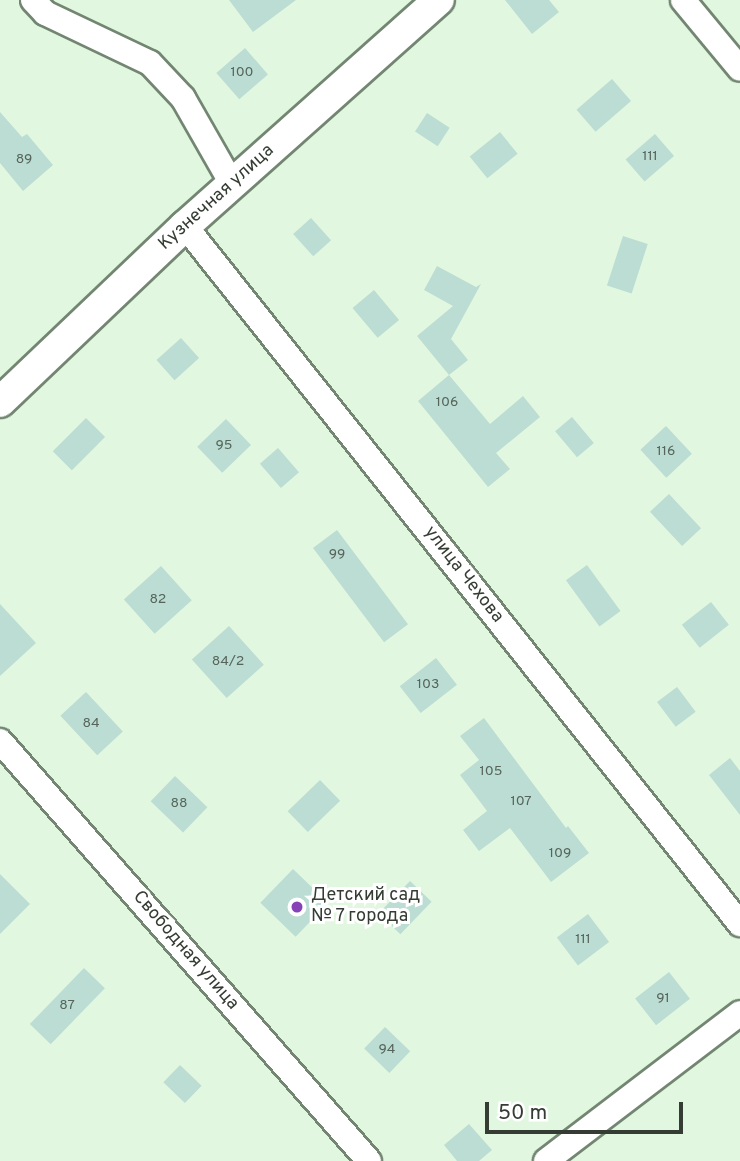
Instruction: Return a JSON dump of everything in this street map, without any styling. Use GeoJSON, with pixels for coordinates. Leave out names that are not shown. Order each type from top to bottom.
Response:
{"type":"FeatureCollection","features":[{"type":"Feature","properties":{"kind":"street"},"geometry":{"type":"LineString","coordinates":[[33,0],[45,13],[150,63],[183,98],[232,184]]}},
{"type":"Feature","properties":{"kind":"street","name":"Кузнечная улица"},"geometry":{"type":"LineString","coordinates":[[0,402],[185,226],[439,0]]}},
{"type":"Feature","properties":{"kind":"street"},"geometry":{"type":"LineString","coordinates":[[683,0],[740,69]]}},
{"type":"Feature","properties":{"kind":"street","name":"улица Чехова"},"geometry":{"type":"LineString","coordinates":[[185,226],[740,924]]}},
{"type":"Feature","properties":{"kind":"street","name":"Свободная улица"},"geometry":{"type":"LineString","coordinates":[[0,741],[369,1161]]}},
{"type":"Feature","properties":{"kind":"street"},"geometry":{"type":"LineString","coordinates":[[546,1161],[740,1013]]}},
{"type":"Feature","properties":{"kind":"building"},"geometry":{"type":"Polygon","coordinates":[[[229,0],[296,0],[253,32],[229,0]]]}},
{"type":"Feature","properties":{"kind":"building"},"geometry":{"type":"Polygon","coordinates":[[[505,0],[549,0],[559,12],[532,34],[505,0]]]}},
{"type":"Feature","properties":{"kind":"building"},"geometry":{"type":"Polygon","coordinates":[[[245,48],[268,74],[239,99],[216,73],[245,48]]]}},
{"type":"Feature","properties":{"kind":"building"},"geometry":{"type":"Polygon","coordinates":[[[612,79],[631,101],[596,132],[577,110],[612,79]]]}},
{"type":"Feature","properties":{"kind":"building"},"geometry":{"type":"Polygon","coordinates":[[[0,112],[22,137],[27,134],[53,165],[23,191],[0,163],[0,112]]]}},
{"type":"Feature","properties":{"kind":"building"},"geometry":{"type":"Polygon","coordinates":[[[427,113],[450,128],[438,146],[415,131],[427,113]]]}},
{"type":"Feature","properties":{"kind":"building"},"geometry":{"type":"Polygon","coordinates":[[[500,132],[518,154],[487,178],[470,157],[500,132]]]}},
{"type":"Feature","properties":{"kind":"building"},"geometry":{"type":"Polygon","coordinates":[[[655,134],[674,156],[645,181],[626,160],[655,134]]]}},
{"type":"Feature","properties":{"kind":"building"},"geometry":{"type":"Polygon","coordinates":[[[311,218],[331,240],[313,256],[293,234],[311,218]]]}},
{"type":"Feature","properties":{"kind":"building"},"geometry":{"type":"Polygon","coordinates":[[[623,236],[648,244],[632,293],[607,285],[623,236]]]}},
{"type":"Feature","properties":{"kind":"building"},"geometry":{"type":"Polygon","coordinates":[[[437,266],[476,287],[481,284],[451,339],[468,360],[449,375],[417,336],[453,306],[424,290],[437,266]]]}},
{"type":"Feature","properties":{"kind":"building"},"geometry":{"type":"Polygon","coordinates":[[[374,290],[399,320],[378,338],[353,308],[374,290]]]}},
{"type":"Feature","properties":{"kind":"building"},"geometry":{"type":"Polygon","coordinates":[[[181,338],[199,358],[175,380],[156,360],[181,338]]]}},
{"type":"Feature","properties":{"kind":"building"},"geometry":{"type":"Polygon","coordinates":[[[449,375],[490,424],[523,396],[540,417],[496,453],[510,469],[488,487],[418,401],[449,375]]]}},
{"type":"Feature","properties":{"kind":"building"},"geometry":{"type":"Polygon","coordinates":[[[572,417],[594,443],[577,457],[555,431],[572,417]]]}},
{"type":"Feature","properties":{"kind":"building"},"geometry":{"type":"Polygon","coordinates":[[[86,418],[105,437],[72,470],[53,451],[86,418]]]}},
{"type":"Feature","properties":{"kind":"building"},"geometry":{"type":"Polygon","coordinates":[[[226,419],[251,445],[222,473],[197,447],[226,419]]]}},
{"type":"Feature","properties":{"kind":"building"},"geometry":{"type":"Polygon","coordinates":[[[666,426],[692,454],[666,478],[640,450],[666,426]]]}},
{"type":"Feature","properties":{"kind":"building"},"geometry":{"type":"Polygon","coordinates":[[[278,448],[299,472],[281,488],[260,464],[278,448]]]}},
{"type":"Feature","properties":{"kind":"building"},"geometry":{"type":"Polygon","coordinates":[[[669,494],[701,528],[682,546],[650,512],[669,494]]]}},
{"type":"Feature","properties":{"kind":"building"},"geometry":{"type":"Polygon","coordinates":[[[337,530],[408,624],[384,642],[313,548],[337,530]]]}},
{"type":"Feature","properties":{"kind":"building"},"geometry":{"type":"Polygon","coordinates":[[[587,565],[621,611],[599,626],[566,580],[587,565]]]}},
{"type":"Feature","properties":{"kind":"building"},"geometry":{"type":"Polygon","coordinates":[[[161,566],[192,600],[155,634],[124,599],[161,566]]]}},
{"type":"Feature","properties":{"kind":"building"},"geometry":{"type":"Polygon","coordinates":[[[711,602],[729,625],[700,648],[682,625],[711,602]]]}},
{"type":"Feature","properties":{"kind":"building"},"geometry":{"type":"Polygon","coordinates":[[[0,604],[36,643],[0,676],[0,604]]]}},
{"type":"Feature","properties":{"kind":"building"},"geometry":{"type":"Polygon","coordinates":[[[229,626],[264,665],[227,698],[192,659],[229,626]]]}},
{"type":"Feature","properties":{"kind":"building"},"geometry":{"type":"Polygon","coordinates":[[[436,658],[457,685],[421,713],[400,686],[436,658]]]}},
{"type":"Feature","properties":{"kind":"building"},"geometry":{"type":"Polygon","coordinates":[[[677,687],[696,712],[676,727],[657,702],[677,687]]]}},
{"type":"Feature","properties":{"kind":"building"},"geometry":{"type":"Polygon","coordinates":[[[86,692],[123,731],[97,755],[60,716],[86,692]]]}},
{"type":"Feature","properties":{"kind":"building"},"geometry":{"type":"Polygon","coordinates":[[[484,718],[566,828],[568,826],[589,853],[551,882],[510,828],[479,851],[463,830],[487,811],[460,775],[479,760],[460,736],[484,718]]]}},
{"type":"Feature","properties":{"kind":"building"},"geometry":{"type":"Polygon","coordinates":[[[730,758],[740,771],[740,815],[709,775],[730,758]]]}},
{"type":"Feature","properties":{"kind":"building"},"geometry":{"type":"Polygon","coordinates":[[[175,776],[207,807],[183,832],[151,801],[175,776]]]}},
{"type":"Feature","properties":{"kind":"building"},"geometry":{"type":"Polygon","coordinates":[[[320,780],[340,801],[308,832],[288,811],[320,780]]]}},
{"type":"Feature","properties":{"kind":"building"},"geometry":{"type":"Polygon","coordinates":[[[293,869],[328,903],[296,937],[260,903],[293,869]]]}},
{"type":"Feature","properties":{"kind":"building"},"geometry":{"type":"Polygon","coordinates":[[[0,874],[30,904],[0,934],[0,874]]]}},
{"type":"Feature","properties":{"kind":"building"},"geometry":{"type":"Polygon","coordinates":[[[410,881],[432,902],[400,934],[379,913],[410,881]]]}},
{"type":"Feature","properties":{"kind":"building"},"geometry":{"type":"Polygon","coordinates":[[[588,914],[609,942],[578,965],[557,937],[588,914]]]}},
{"type":"Feature","properties":{"kind":"building"},"geometry":{"type":"Polygon","coordinates":[[[84,968],[105,988],[51,1044],[30,1024],[84,968]]]}},
{"type":"Feature","properties":{"kind":"building"},"geometry":{"type":"Polygon","coordinates":[[[669,972],[690,999],[656,1025],[635,998],[669,972]]]}},
{"type":"Feature","properties":{"kind":"building"},"geometry":{"type":"Polygon","coordinates":[[[385,1027],[410,1051],[389,1073],[364,1049],[385,1027]]]}},
{"type":"Feature","properties":{"kind":"building"},"geometry":{"type":"Polygon","coordinates":[[[180,1065],[202,1086],[185,1103],[163,1082],[180,1065]]]}},
{"type":"Feature","properties":{"kind":"building"},"geometry":{"type":"Polygon","coordinates":[[[469,1124],[492,1150],[479,1161],[457,1161],[444,1145],[469,1124]]]}},
{"type":"Feature","properties":{"kind":"place","name":"Детский сад № 7 города"},"geometry":{"type":"Point","coordinates":[297,907]}}]}
